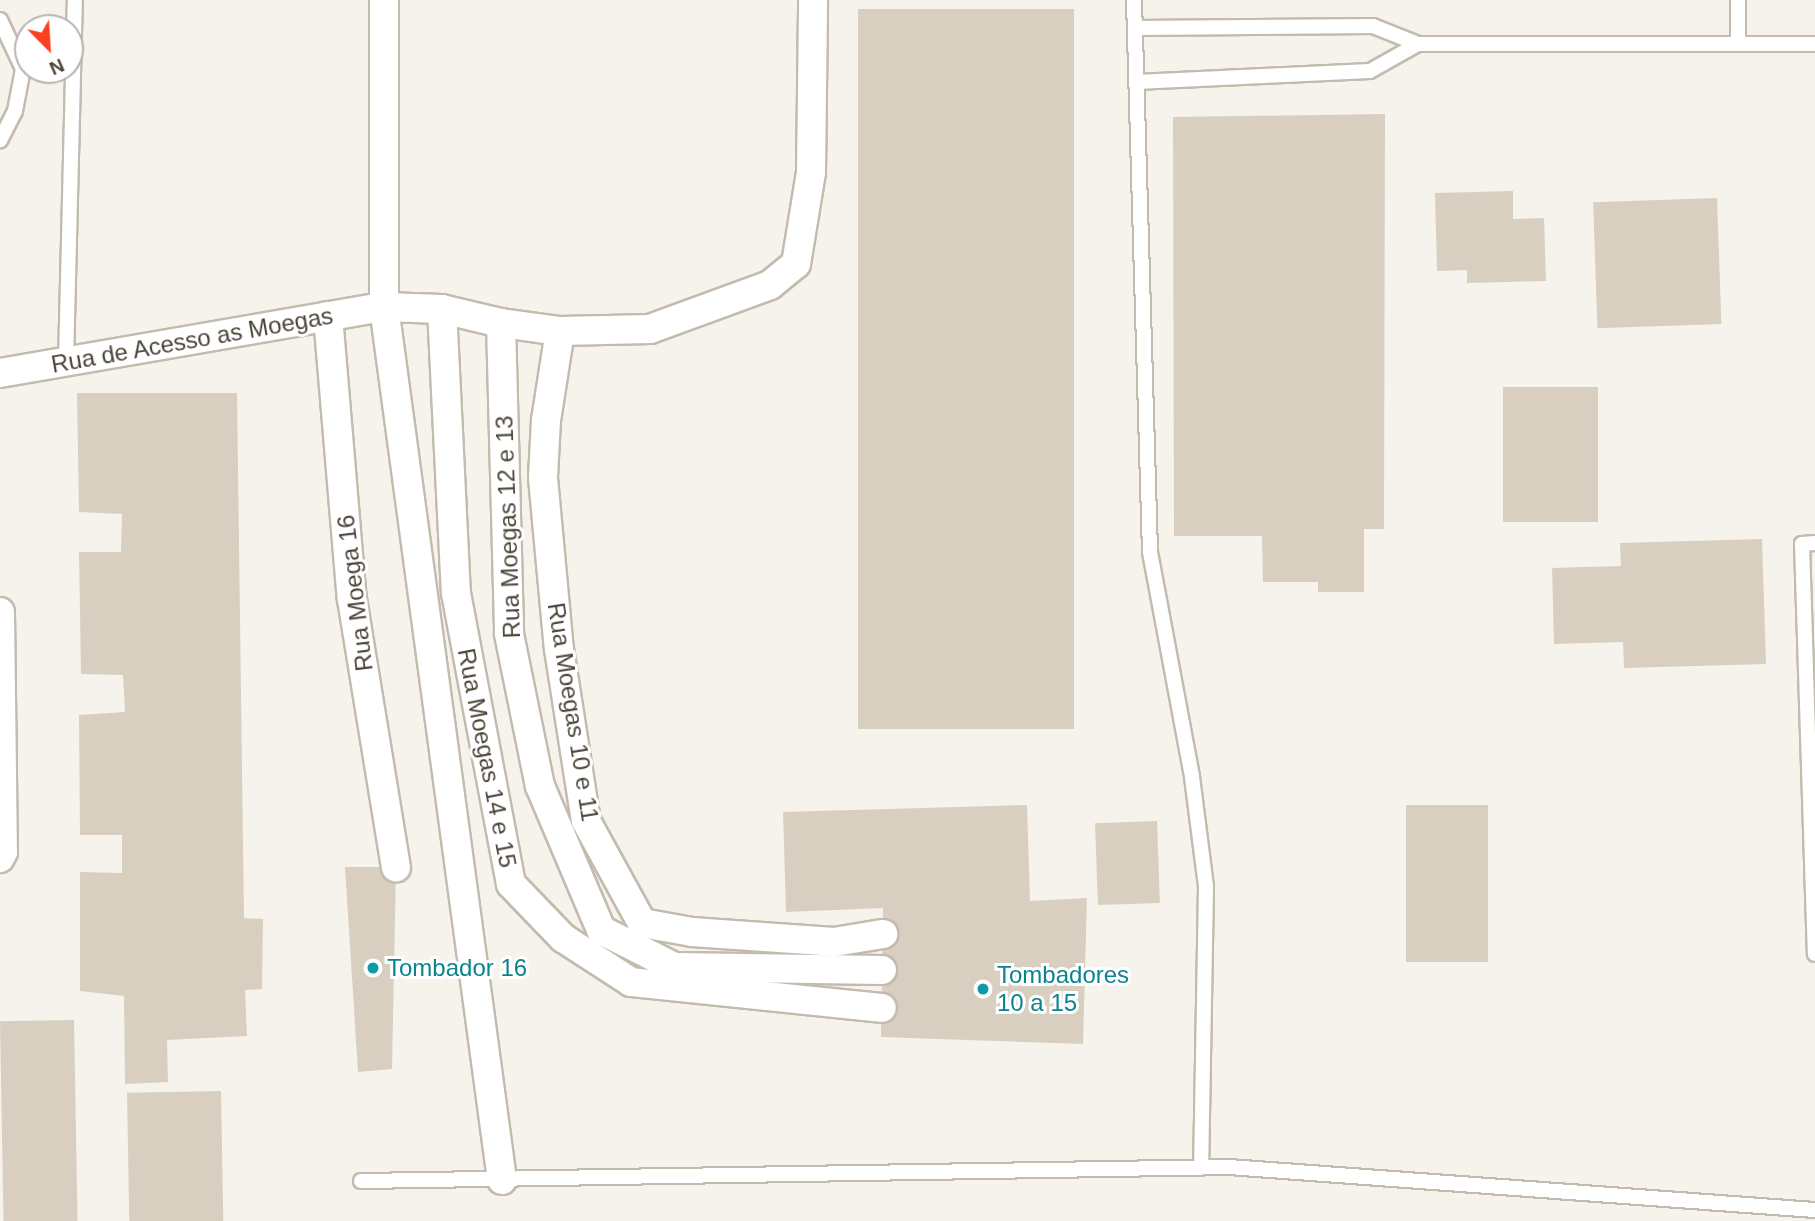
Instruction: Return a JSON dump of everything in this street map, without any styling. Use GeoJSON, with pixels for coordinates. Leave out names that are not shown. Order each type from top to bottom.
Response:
{"type":"FeatureCollection","features":[{"type":"Feature","properties":{"kind":"street"},"geometry":{"type":"LineString","coordinates":[[384,0],[384,307],[502,1180]]}},
{"type":"Feature","properties":{"kind":"street","name":"Rua de Acesso as Moegas"},"geometry":{"type":"LineString","coordinates":[[0,373],[384,307],[442,309],[501,323],[561,331],[650,329],[770,285],[796,264],[811,172],[813,0]]}},
{"type":"Feature","properties":{"kind":"street","name":"Rua Moegas 14 e 15"},"geometry":{"type":"LineString","coordinates":[[442,309],[456,593],[511,884],[563,938],[631,982],[882,1008]]}},
{"type":"Feature","properties":{"kind":"street","name":"Rua Moega 16"},"geometry":{"type":"LineString","coordinates":[[328,316],[352,599],[396,867]]}},
{"type":"Feature","properties":{"kind":"street","name":"Rua Moegas 12 e 13"},"geometry":{"type":"LineString","coordinates":[[501,323],[509,634],[540,786],[601,930],[674,967],[882,970]]}},
{"type":"Feature","properties":{"kind":"street","name":"Rua Moegas 10 e 11"},"geometry":{"type":"LineString","coordinates":[[561,331],[546,420],[543,478],[559,649],[586,821],[642,923],[692,932],[834,942],[883,934]]}},
{"type":"Feature","properties":{"kind":"street"},"geometry":{"type":"LineString","coordinates":[[0,612],[4,852],[0,858]]}},
{"type":"Feature","properties":{"kind":"lane"},"geometry":{"type":"LineString","coordinates":[[66,362],[75,0]]}},
{"type":"Feature","properties":{"kind":"lane"},"geometry":{"type":"LineString","coordinates":[[1134,0],[1150,552],[1192,778],[1206,887],[1201,1168]]}},
{"type":"Feature","properties":{"kind":"lane"},"geometry":{"type":"LineString","coordinates":[[1738,0],[1738,44]]}},
{"type":"Feature","properties":{"kind":"lane"},"geometry":{"type":"LineString","coordinates":[[0,20],[23,69],[15,111],[0,140]]}},
{"type":"Feature","properties":{"kind":"lane"},"geometry":{"type":"LineString","coordinates":[[1135,28],[1373,26],[1418,44],[1815,44]]}},
{"type":"Feature","properties":{"kind":"lane"},"geometry":{"type":"LineString","coordinates":[[1136,82],[1370,71],[1418,44]]}},
{"type":"Feature","properties":{"kind":"lane"},"geometry":{"type":"LineString","coordinates":[[1815,543],[1802,544],[1815,954]]}},
{"type":"Feature","properties":{"kind":"lane"},"geometry":{"type":"LineString","coordinates":[[361,1181],[1229,1167],[1815,1210]]}},
{"type":"Feature","properties":{"kind":"building"},"geometry":{"type":"Polygon","coordinates":[[[858,9],[1074,9],[1074,729],[858,729],[858,9]]]}},
{"type":"Feature","properties":{"kind":"building"},"geometry":{"type":"Polygon","coordinates":[[[1385,114],[1384,529],[1364,529],[1364,592],[1318,592],[1318,582],[1263,582],[1262,536],[1174,536],[1173,117],[1385,114]]]}},
{"type":"Feature","properties":{"kind":"building"},"geometry":{"type":"Polygon","coordinates":[[[1513,191],[1513,219],[1544,218],[1546,281],[1467,283],[1467,270],[1437,271],[1435,193],[1513,191]]]}},
{"type":"Feature","properties":{"kind":"building"},"geometry":{"type":"Polygon","coordinates":[[[1717,198],[1721,324],[1597,328],[1593,202],[1717,198]]]}},
{"type":"Feature","properties":{"kind":"building"},"geometry":{"type":"Polygon","coordinates":[[[1503,387],[1598,387],[1598,522],[1503,522],[1503,387]]]}},
{"type":"Feature","properties":{"kind":"building"},"geometry":{"type":"Polygon","coordinates":[[[77,393],[237,393],[244,918],[263,919],[262,989],[245,990],[247,1036],[167,1040],[168,1082],[125,1084],[124,996],[80,991],[80,872],[122,873],[122,835],[80,835],[79,715],[125,712],[123,675],[81,674],[79,552],[121,552],[122,514],[79,512],[77,393]]]}},
{"type":"Feature","properties":{"kind":"building"},"geometry":{"type":"Polygon","coordinates":[[[1762,539],[1766,664],[1624,668],[1623,642],[1554,644],[1552,568],[1621,566],[1620,543],[1762,539]]]}},
{"type":"Feature","properties":{"kind":"building"},"geometry":{"type":"Polygon","coordinates":[[[1027,805],[1030,901],[1087,898],[1083,1044],[881,1037],[883,908],[786,912],[783,812],[1027,805]]]}},
{"type":"Feature","properties":{"kind":"building"},"geometry":{"type":"Polygon","coordinates":[[[1406,805],[1488,805],[1488,962],[1406,962],[1406,805]]]}},
{"type":"Feature","properties":{"kind":"building"},"geometry":{"type":"Polygon","coordinates":[[[1157,821],[1160,903],[1098,905],[1095,823],[1157,821]]]}},
{"type":"Feature","properties":{"kind":"building","name":"Tombador 16"},"geometry":{"type":"Polygon","coordinates":[[[345,867],[396,867],[392,1069],[358,1072],[345,867]]]}},
{"type":"Feature","properties":{"kind":"building"},"geometry":{"type":"Polygon","coordinates":[[[74,1020],[78,1221],[3,1221],[0,1021],[74,1020]]]}},
{"type":"Feature","properties":{"kind":"building"},"geometry":{"type":"Polygon","coordinates":[[[221,1091],[223,1221],[129,1221],[127,1093],[221,1091]]]}},
{"type":"Feature","properties":{"kind":"place","name":"Tombador 16"},"geometry":{"type":"Point","coordinates":[373,968]}},
{"type":"Feature","properties":{"kind":"place","name":"Tombadores 10 a 15"},"geometry":{"type":"Point","coordinates":[983,989]}}]}
